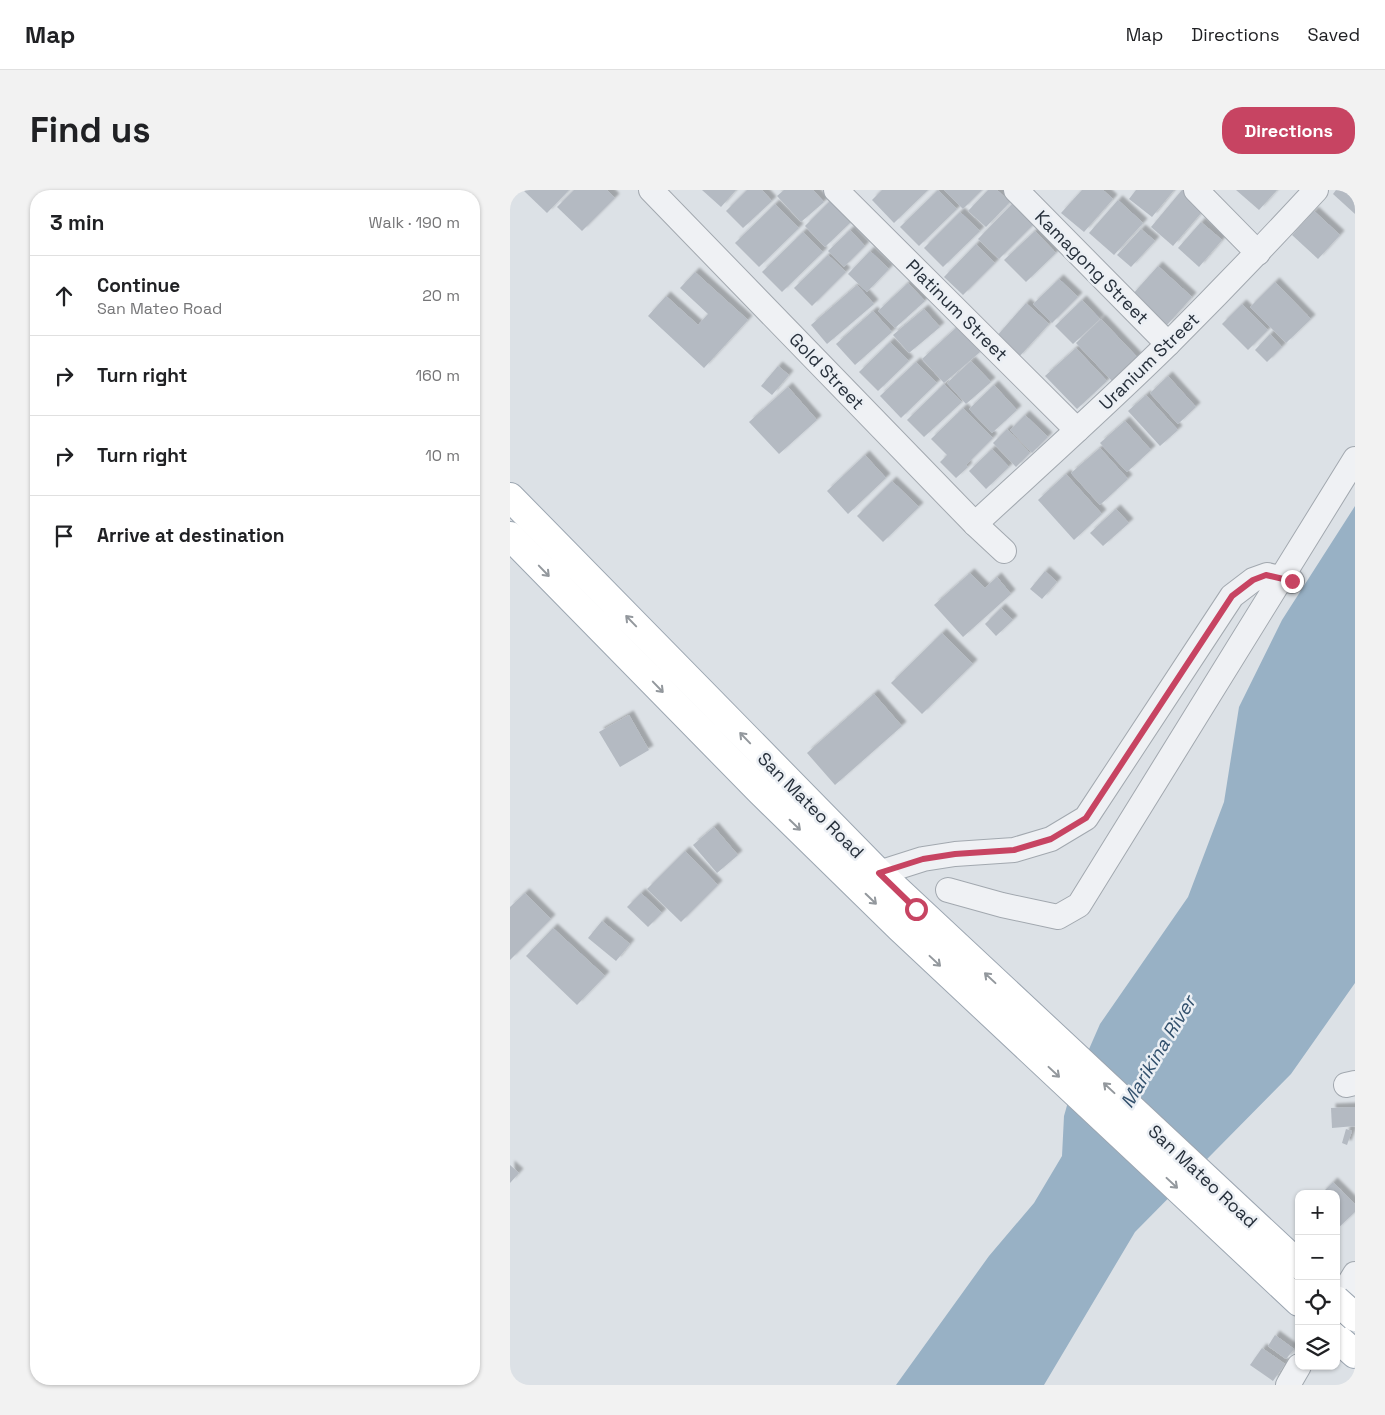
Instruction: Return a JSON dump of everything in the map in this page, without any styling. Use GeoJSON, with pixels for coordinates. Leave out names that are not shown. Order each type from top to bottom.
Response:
{"type":"FeatureCollection","features":[{"type":"Feature","properties":{"kind":"main road","name":"San Mateo Road"},"geometry":{"type":"LineString","coordinates":[[510,497],[770,782]]}},
{"type":"Feature","properties":{"kind":"main road","name":"San Mateo Road"},"geometry":{"type":"LineString","coordinates":[[510,536],[770,782],[1295,1298]]}},
{"type":"Feature","properties":{"kind":"main road","name":"San Mateo Road"},"geometry":{"type":"LineString","coordinates":[[850,862],[879,873],[908,918],[1295,1261]]}},
{"type":"Feature","properties":{"kind":"main road"},"geometry":{"type":"LineString","coordinates":[[1340,1304],[1355,1317]]}},
{"type":"Feature","properties":{"kind":"main road"},"geometry":{"type":"LineString","coordinates":[[1340,1341],[1355,1354]]}},
{"type":"Feature","properties":{"kind":"street","name":"Gold Street"},"geometry":{"type":"LineString","coordinates":[[651,190],[975,524],[1004,551]]}},
{"type":"Feature","properties":{"kind":"street","name":"Platinum Street"},"geometry":{"type":"LineString","coordinates":[[836,190],[1077,430]]}},
{"type":"Feature","properties":{"kind":"street","name":"Kamagong Street"},"geometry":{"type":"LineString","coordinates":[[1016,190],[1168,344]]}},
{"type":"Feature","properties":{"kind":"street"},"geometry":{"type":"LineString","coordinates":[[1196,190],[1258,253]]}},
{"type":"Feature","properties":{"kind":"street","name":"Uranium Street"},"geometry":{"type":"LineString","coordinates":[[975,524],[1168,344],[1258,253],[1316,190]]}},
{"type":"Feature","properties":{"kind":"street"},"geometry":{"type":"LineString","coordinates":[[948,890],[1002,905],[1058,917],[1079,905],[1286,580],[1355,459]]}},
{"type":"Feature","properties":{"kind":"street"},"geometry":{"type":"LineString","coordinates":[[879,873],[923,859],[955,854],[1014,850],[1051,839],[1086,818],[1232,596],[1253,580],[1266,575],[1286,580]]}},
{"type":"Feature","properties":{"kind":"street"},"geometry":{"type":"LineString","coordinates":[[1340,1298],[1355,1274]]}},
{"type":"Feature","properties":{"kind":"street"},"geometry":{"type":"LineString","coordinates":[[1288,1385],[1297,1370]]}},
{"type":"Feature","properties":{"kind":"water","name":"Marikina River"},"geometry":{"type":"Polygon","coordinates":[[[1355,506],[1355,983],[1291,1074],[1135,1232],[1044,1385],[896,1385],[989,1256],[1034,1203],[1062,1156],[1064,1116],[1072,1088],[1100,1024],[1188,897],[1224,802],[1239,707],[1282,620],[1355,506]]]}},
{"type":"Feature","properties":{"kind":"building"},"geometry":{"type":"Polygon","coordinates":[[[523,190],[569,190],[547,213],[523,190]]]}},
{"type":"Feature","properties":{"kind":"building"},"geometry":{"type":"Polygon","coordinates":[[[574,190],[607,190],[615,198],[582,231],[557,207],[574,190]]]}},
{"type":"Feature","properties":{"kind":"building"},"geometry":{"type":"Polygon","coordinates":[[[702,190],[736,190],[721,207],[702,190]]]}},
{"type":"Feature","properties":{"kind":"building"},"geometry":{"type":"Polygon","coordinates":[[[747,190],[762,190],[772,201],[743,228],[726,211],[747,190]]]}},
{"type":"Feature","properties":{"kind":"building"},"geometry":{"type":"Polygon","coordinates":[[[784,190],[813,190],[824,202],[801,222],[777,196],[784,190]]]}},
{"type":"Feature","properties":{"kind":"building"},"geometry":{"type":"Polygon","coordinates":[[[882,190],[928,190],[894,223],[872,200],[882,190]]]}},
{"type":"Feature","properties":{"kind":"building"},"geometry":{"type":"Polygon","coordinates":[[[938,190],[957,209],[919,246],[900,227],[938,190]]]}},
{"type":"Feature","properties":{"kind":"building"},"geometry":{"type":"Polygon","coordinates":[[[944,190],[982,190],[963,209],[944,190]]]}},
{"type":"Feature","properties":{"kind":"building"},"geometry":{"type":"Polygon","coordinates":[[[988,190],[997,190],[1010,202],[986,227],[968,211],[988,190]]]}},
{"type":"Feature","properties":{"kind":"building"},"geometry":{"type":"Polygon","coordinates":[[[1082,190],[1103,190],[1113,199],[1084,232],[1061,213],[1082,190]]]}},
{"type":"Feature","properties":{"kind":"building"},"geometry":{"type":"Polygon","coordinates":[[[1136,190],[1174,190],[1152,217],[1129,199],[1136,190]]]}},
{"type":"Feature","properties":{"kind":"building"},"geometry":{"type":"Polygon","coordinates":[[[1182,190],[1187,190],[1207,206],[1173,246],[1151,227],[1182,190]]]}},
{"type":"Feature","properties":{"kind":"building"},"geometry":{"type":"Polygon","coordinates":[[[1236,190],[1277,190],[1259,210],[1236,190]]]}},
{"type":"Feature","properties":{"kind":"building"},"geometry":{"type":"Polygon","coordinates":[[[1336,190],[1355,190],[1355,214],[1333,194],[1336,190]]]}},
{"type":"Feature","properties":{"kind":"building"},"geometry":{"type":"Polygon","coordinates":[[[831,200],[852,221],[825,247],[805,226],[831,200]]]}},
{"type":"Feature","properties":{"kind":"building"},"geometry":{"type":"Polygon","coordinates":[[[1016,200],[1037,221],[999,259],[978,239],[1016,200]]]}},
{"type":"Feature","properties":{"kind":"building"},"geometry":{"type":"Polygon","coordinates":[[[1118,200],[1143,223],[1114,255],[1089,233],[1118,200]]]}},
{"type":"Feature","properties":{"kind":"building"},"geometry":{"type":"Polygon","coordinates":[[[775,204],[799,228],[759,267],[735,243],[775,204]]]}},
{"type":"Feature","properties":{"kind":"building"},"geometry":{"type":"Polygon","coordinates":[[[1314,211],[1340,235],[1318,259],[1292,235],[1314,211]]]}},
{"type":"Feature","properties":{"kind":"building"},"geometry":{"type":"Polygon","coordinates":[[[960,212],[980,231],[943,267],[924,248],[960,212]]]}},
{"type":"Feature","properties":{"kind":"building"},"geometry":{"type":"Polygon","coordinates":[[[1201,222],[1222,240],[1199,267],[1178,248],[1201,222]]]}},
{"type":"Feature","properties":{"kind":"building"},"geometry":{"type":"Polygon","coordinates":[[[1141,229],[1155,241],[1131,267],[1117,255],[1141,229]]]}},
{"type":"Feature","properties":{"kind":"building"},"geometry":{"type":"Polygon","coordinates":[[[850,230],[865,246],[844,267],[828,251],[850,230]]]}},
{"type":"Feature","properties":{"kind":"building"},"geometry":{"type":"Polygon","coordinates":[[[1035,231],[1056,253],[1026,282],[1004,260],[1035,231]]]}},
{"type":"Feature","properties":{"kind":"building"},"geometry":{"type":"Polygon","coordinates":[[[803,232],[823,252],[782,292],[762,272],[803,232]]]}},
{"type":"Feature","properties":{"kind":"building"},"geometry":{"type":"Polygon","coordinates":[[[976,244],[995,263],[963,295],[944,277],[976,244]]]}},
{"type":"Feature","properties":{"kind":"building"},"geometry":{"type":"Polygon","coordinates":[[[870,251],[889,269],[867,292],[848,274],[870,251]]]}},
{"type":"Feature","properties":{"kind":"building"},"geometry":{"type":"Polygon","coordinates":[[[828,255],[846,272],[812,306],[794,288],[828,255]]]}},
{"type":"Feature","properties":{"kind":"building"},"geometry":{"type":"Polygon","coordinates":[[[1158,266],[1192,297],[1167,325],[1132,295],[1158,266]]]}},
{"type":"Feature","properties":{"kind":"building"},"geometry":{"type":"Polygon","coordinates":[[[695,272],[748,320],[704,368],[648,316],[666,296],[698,325],[708,314],[680,288],[695,272]]]}},
{"type":"Feature","properties":{"kind":"building"},"geometry":{"type":"Polygon","coordinates":[[[1059,279],[1078,297],[1052,323],[1033,304],[1059,279]]]}},
{"type":"Feature","properties":{"kind":"building"},"geometry":{"type":"Polygon","coordinates":[[[1275,282],[1311,319],[1286,343],[1250,307],[1275,282]]]}},
{"type":"Feature","properties":{"kind":"building"},"geometry":{"type":"Polygon","coordinates":[[[908,283],[925,301],[895,328],[878,311],[908,283]]]}},
{"type":"Feature","properties":{"kind":"building"},"geometry":{"type":"Polygon","coordinates":[[[857,285],[874,304],[827,344],[811,325],[857,285]]]}},
{"type":"Feature","properties":{"kind":"building"},"geometry":{"type":"Polygon","coordinates":[[[1082,300],[1100,319],[1073,344],[1055,326],[1082,300]]]}},
{"type":"Feature","properties":{"kind":"building"},"geometry":{"type":"Polygon","coordinates":[[[1026,303],[1049,324],[1018,358],[996,337],[1026,303]]]}},
{"type":"Feature","properties":{"kind":"building"},"geometry":{"type":"Polygon","coordinates":[[[1242,304],[1268,330],[1248,350],[1222,324],[1242,304]]]}},
{"type":"Feature","properties":{"kind":"building"},"geometry":{"type":"Polygon","coordinates":[[[924,309],[940,327],[909,353],[893,335],[924,309]]]}},
{"type":"Feature","properties":{"kind":"building"},"geometry":{"type":"Polygon","coordinates":[[[873,311],[892,332],[855,365],[836,344],[873,311]]]}},
{"type":"Feature","properties":{"kind":"building"},"geometry":{"type":"Polygon","coordinates":[[[1101,319],[1138,358],[1113,382],[1076,343],[1101,319]]]}},
{"type":"Feature","properties":{"kind":"building"},"geometry":{"type":"Polygon","coordinates":[[[957,327],[980,352],[944,383],[922,359],[957,327]]]}},
{"type":"Feature","properties":{"kind":"building"},"geometry":{"type":"Polygon","coordinates":[[[1270,334],[1282,347],[1267,362],[1255,350],[1270,334]]]}},
{"type":"Feature","properties":{"kind":"building"},"geometry":{"type":"Polygon","coordinates":[[[890,342],[909,361],[878,391],[859,372],[890,342]]]}},
{"type":"Feature","properties":{"kind":"building"},"geometry":{"type":"Polygon","coordinates":[[[1076,348],[1107,381],[1077,409],[1045,376],[1076,348]]]}},
{"type":"Feature","properties":{"kind":"building"},"geometry":{"type":"Polygon","coordinates":[[[971,361],[991,382],[966,404],[947,383],[971,361]]]}},
{"type":"Feature","properties":{"kind":"building"},"geometry":{"type":"Polygon","coordinates":[[[916,362],[937,383],[901,418],[880,396],[916,362]]]}},
{"type":"Feature","properties":{"kind":"building"},"geometry":{"type":"Polygon","coordinates":[[[778,366],[789,375],[772,395],[761,386],[778,366]]]}},
{"type":"Feature","properties":{"kind":"building"},"geometry":{"type":"Polygon","coordinates":[[[1168,376],[1196,407],[1178,424],[1150,393],[1168,376]]]}},
{"type":"Feature","properties":{"kind":"building"},"geometry":{"type":"Polygon","coordinates":[[[944,384],[962,402],[924,437],[907,420],[944,384]]]}},
{"type":"Feature","properties":{"kind":"building"},"geometry":{"type":"Polygon","coordinates":[[[994,385],[1017,410],[992,433],[969,409],[994,385]]]}},
{"type":"Feature","properties":{"kind":"building"},"geometry":{"type":"Polygon","coordinates":[[[788,387],[817,420],[779,454],[749,422],[788,387]]]}},
{"type":"Feature","properties":{"kind":"building"},"geometry":{"type":"Polygon","coordinates":[[[1146,395],[1178,430],[1160,446],[1128,411],[1146,395]]]}},
{"type":"Feature","properties":{"kind":"building"},"geometry":{"type":"Polygon","coordinates":[[[963,408],[993,438],[956,478],[940,462],[947,455],[931,439],[963,408]]]}},
{"type":"Feature","properties":{"kind":"building"},"geometry":{"type":"Polygon","coordinates":[[[1025,415],[1048,437],[1032,453],[1010,430],[1025,415]]]}},
{"type":"Feature","properties":{"kind":"building"},"geometry":{"type":"Polygon","coordinates":[[[1125,421],[1151,450],[1127,472],[1100,443],[1125,421]]]}},
{"type":"Feature","properties":{"kind":"building"},"geometry":{"type":"Polygon","coordinates":[[[1007,429],[1030,453],[1016,467],[993,443],[1007,429]]]}},
{"type":"Feature","properties":{"kind":"building"},"geometry":{"type":"Polygon","coordinates":[[[1100,448],[1128,479],[1100,505],[1071,473],[1100,448]]]}},
{"type":"Feature","properties":{"kind":"building"},"geometry":{"type":"Polygon","coordinates":[[[992,449],[1009,467],[986,489],[969,471],[992,449]]]}},
{"type":"Feature","properties":{"kind":"building"},"geometry":{"type":"Polygon","coordinates":[[[865,455],[886,478],[848,514],[827,491],[865,455]]]}},
{"type":"Feature","properties":{"kind":"building"},"geometry":{"type":"Polygon","coordinates":[[[1066,474],[1102,514],[1074,540],[1038,500],[1066,474]]]}},
{"type":"Feature","properties":{"kind":"building"},"geometry":{"type":"Polygon","coordinates":[[[892,481],[919,507],[883,542],[857,516],[892,481]]]}},
{"type":"Feature","properties":{"kind":"building"},"geometry":{"type":"Polygon","coordinates":[[[1116,509],[1129,523],[1103,546],[1090,533],[1116,509]]]}},
{"type":"Feature","properties":{"kind":"building"},"geometry":{"type":"Polygon","coordinates":[[[1045,571],[1057,582],[1042,599],[1030,589],[1045,571]]]}},
{"type":"Feature","properties":{"kind":"building"},"geometry":{"type":"Polygon","coordinates":[[[970,573],[985,588],[997,577],[1011,594],[963,637],[934,605],[970,573]]]}},
{"type":"Feature","properties":{"kind":"building"},"geometry":{"type":"Polygon","coordinates":[[[1001,608],[1013,620],[996,636],[985,624],[1001,608]]]}},
{"type":"Feature","properties":{"kind":"building"},"geometry":{"type":"Polygon","coordinates":[[[942,633],[973,664],[922,714],[891,683],[942,633]]]}},
{"type":"Feature","properties":{"kind":"building"},"geometry":{"type":"Polygon","coordinates":[[[874,694],[902,726],[835,785],[807,753],[874,694]]]}},
{"type":"Feature","properties":{"kind":"building"},"geometry":{"type":"Polygon","coordinates":[[[629,715],[649,750],[620,767],[599,732],[629,715]]]}},
{"type":"Feature","properties":{"kind":"building"},"geometry":{"type":"Polygon","coordinates":[[[714,827],[738,855],[717,873],[693,845],[714,827]]]}},
{"type":"Feature","properties":{"kind":"building"},"geometry":{"type":"Polygon","coordinates":[[[685,851],[718,885],[681,922],[647,889],[685,851]]]}},
{"type":"Feature","properties":{"kind":"building"},"geometry":{"type":"Polygon","coordinates":[[[525,893],[551,919],[510,960],[510,907],[525,893]]]}},
{"type":"Feature","properties":{"kind":"building"},"geometry":{"type":"Polygon","coordinates":[[[641,893],[662,913],[648,927],[627,907],[641,893]]]}},
{"type":"Feature","properties":{"kind":"building"},"geometry":{"type":"Polygon","coordinates":[[[602,921],[630,944],[616,961],[588,938],[602,921]]]}},
{"type":"Feature","properties":{"kind":"building"},"geometry":{"type":"Polygon","coordinates":[[[553,928],[605,976],[577,1005],[526,956],[553,928]]]}},
{"type":"Feature","properties":{"kind":"building"},"geometry":{"type":"Polygon","coordinates":[[[1355,1107],[1355,1126],[1332,1128],[1331,1108],[1355,1107]]]}},
{"type":"Feature","properties":{"kind":"building"},"geometry":{"type":"Polygon","coordinates":[[[1346,1129],[1352,1131],[1347,1145],[1342,1143],[1346,1129]]]}},
{"type":"Feature","properties":{"kind":"building"},"geometry":{"type":"Polygon","coordinates":[[[510,1165],[519,1173],[510,1183],[510,1165]]]}},
{"type":"Feature","properties":{"kind":"building"},"geometry":{"type":"Polygon","coordinates":[[[1333,1182],[1355,1204],[1355,1212],[1340,1226],[1340,1190],[1325,1190],[1333,1182]]]}},
{"type":"Feature","properties":{"kind":"building"},"geometry":{"type":"Polygon","coordinates":[[[1275,1335],[1294,1349],[1286,1359],[1268,1346],[1275,1335]]]}},
{"type":"Feature","properties":{"kind":"building"},"geometry":{"type":"Polygon","coordinates":[[[1262,1348],[1285,1364],[1273,1381],[1250,1365],[1262,1348]]]}},
{"type":"Feature","properties":{"kind":"route"},"geometry":{"type":"LineString","coordinates":[[916,909],[879,873],[923,859],[955,854],[1014,850],[1051,839],[1086,818],[1232,596],[1253,580],[1266,575],[1292,581]]}}]}
